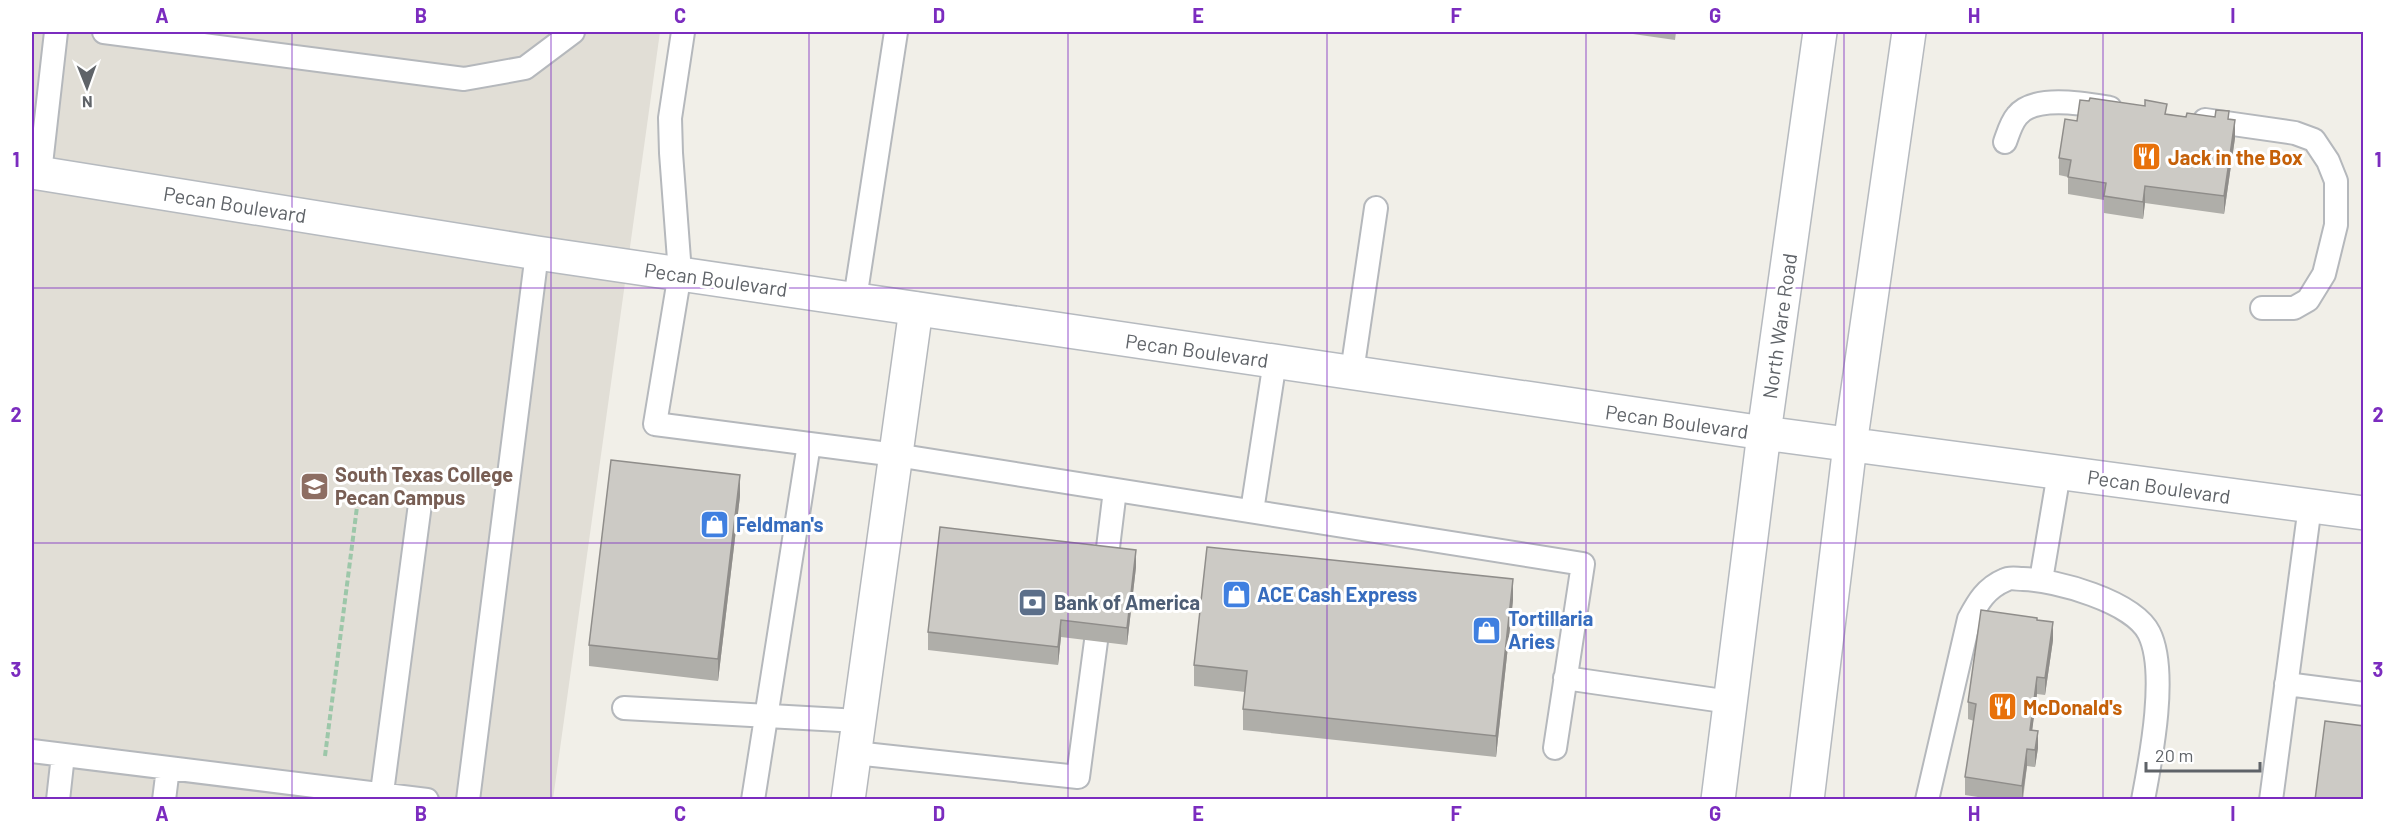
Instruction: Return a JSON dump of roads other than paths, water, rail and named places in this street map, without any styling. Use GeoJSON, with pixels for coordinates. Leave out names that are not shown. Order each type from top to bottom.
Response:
{"type":"FeatureCollection","features":[{"type":"Feature","properties":{"kind":"main road","name":"North Ware Road"},"geometry":{"type":"LineString","coordinates":[[1718,800],[1764,434],[1820,32]]}},
{"type":"Feature","properties":{"kind":"main road"},"geometry":{"type":"LineString","coordinates":[[1806,800],[1850,445],[1909,32]]}},
{"type":"Feature","properties":{"kind":"main road","name":"Pecan Boulevard"},"geometry":{"type":"LineString","coordinates":[[36,173],[537,252],[1764,434],[2364,513]]}},
{"type":"Feature","properties":{"kind":"main road"},"geometry":{"type":"LineString","coordinates":[[848,800],[916,309]]}},
{"type":"Feature","properties":{"kind":"lane"},"geometry":{"type":"LineString","coordinates":[[36,173],[56,32]]}},
{"type":"Feature","properties":{"kind":"lane"},"geometry":{"type":"LineString","coordinates":[[104,32],[464,79],[525,68],[573,32]]}},
{"type":"Feature","properties":{"kind":"lane"},"geometry":{"type":"LineString","coordinates":[[683,32],[670,118],[681,273],[655,424],[896,455],[1583,564],[1555,748]]}},
{"type":"Feature","properties":{"kind":"lane"},"geometry":{"type":"LineString","coordinates":[[855,299],[896,32]]}},
{"type":"Feature","properties":{"kind":"lane"},"geometry":{"type":"LineString","coordinates":[[2005,142],[2018,115],[2033,107],[2059,101],[2130,110]]}},
{"type":"Feature","properties":{"kind":"lane"},"geometry":{"type":"LineString","coordinates":[[2189,118],[2295,133],[2314,140],[2328,160],[2336,181],[2336,225],[2324,274],[2308,300],[2294,308],[2262,308]]}},
{"type":"Feature","properties":{"kind":"lane"},"geometry":{"type":"LineString","coordinates":[[1352,372],[1376,208]]}},
{"type":"Feature","properties":{"kind":"lane"},"geometry":{"type":"LineString","coordinates":[[468,800],[537,252]]}},
{"type":"Feature","properties":{"kind":"lane"},"geometry":{"type":"LineString","coordinates":[[1252,511],[1275,361]]}},
{"type":"Feature","properties":{"kind":"lane"},"geometry":{"type":"LineString","coordinates":[[753,800],[809,444]]}},
{"type":"Feature","properties":{"kind":"lane"},"geometry":{"type":"LineString","coordinates":[[2041,580],[2059,472]]}},
{"type":"Feature","properties":{"kind":"lane"},"geometry":{"type":"LineString","coordinates":[[1106,564],[1115,490]]}},
{"type":"Feature","properties":{"kind":"lane"},"geometry":{"type":"LineString","coordinates":[[381,797],[420,504]]}},
{"type":"Feature","properties":{"kind":"lane"},"geometry":{"type":"LineString","coordinates":[[2271,800],[2310,506]]}},
{"type":"Feature","properties":{"kind":"lane"},"geometry":{"type":"LineString","coordinates":[[1927,800],[1969,619],[1983,594],[2007,578],[2041,580],[2095,595],[2130,614],[2148,632],[2158,666],[2155,713],[2142,796]]}},
{"type":"Feature","properties":{"kind":"lane"},"geometry":{"type":"LineString","coordinates":[[855,753],[1078,777],[1096,641]]}},
{"type":"Feature","properties":{"kind":"lane"},"geometry":{"type":"LineString","coordinates":[[1565,678],[1730,702]]}},
{"type":"Feature","properties":{"kind":"lane"},"geometry":{"type":"LineString","coordinates":[[2286,684],[2364,694]]}},
{"type":"Feature","properties":{"kind":"lane"},"geometry":{"type":"LineString","coordinates":[[624,708],[859,721]]}},
{"type":"Feature","properties":{"kind":"lane"},"geometry":{"type":"LineString","coordinates":[[32,751],[168,768],[277,790],[322,787],[381,797],[427,800]]}},
{"type":"Feature","properties":{"kind":"lane"},"geometry":{"type":"LineString","coordinates":[[58,800],[63,755]]}},
{"type":"Feature","properties":{"kind":"lane"},"geometry":{"type":"LineString","coordinates":[[164,800],[168,768]]}},
{"type":"Feature","properties":{"kind":"place","name":"Jack in the Box"},"geometry":{"type":"Point","coordinates":[2147,157]}},
{"type":"Feature","properties":{"kind":"place","name":"South Texas College Pecan Campus"},"geometry":{"type":"Point","coordinates":[314,486]}},
{"type":"Feature","properties":{"kind":"place","name":"Feldman's"},"geometry":{"type":"Point","coordinates":[715,524]}},
{"type":"Feature","properties":{"kind":"place","name":"ACE Cash Express"},"geometry":{"type":"Point","coordinates":[1236,594]}},
{"type":"Feature","properties":{"kind":"place","name":"Bank of America"},"geometry":{"type":"Point","coordinates":[1033,602]}},
{"type":"Feature","properties":{"kind":"place","name":"Tortillaria Aries"},"geometry":{"type":"Point","coordinates":[1487,630]}},
{"type":"Feature","properties":{"kind":"place","name":"McDonald's"},"geometry":{"type":"Point","coordinates":[2002,707]}}]}
